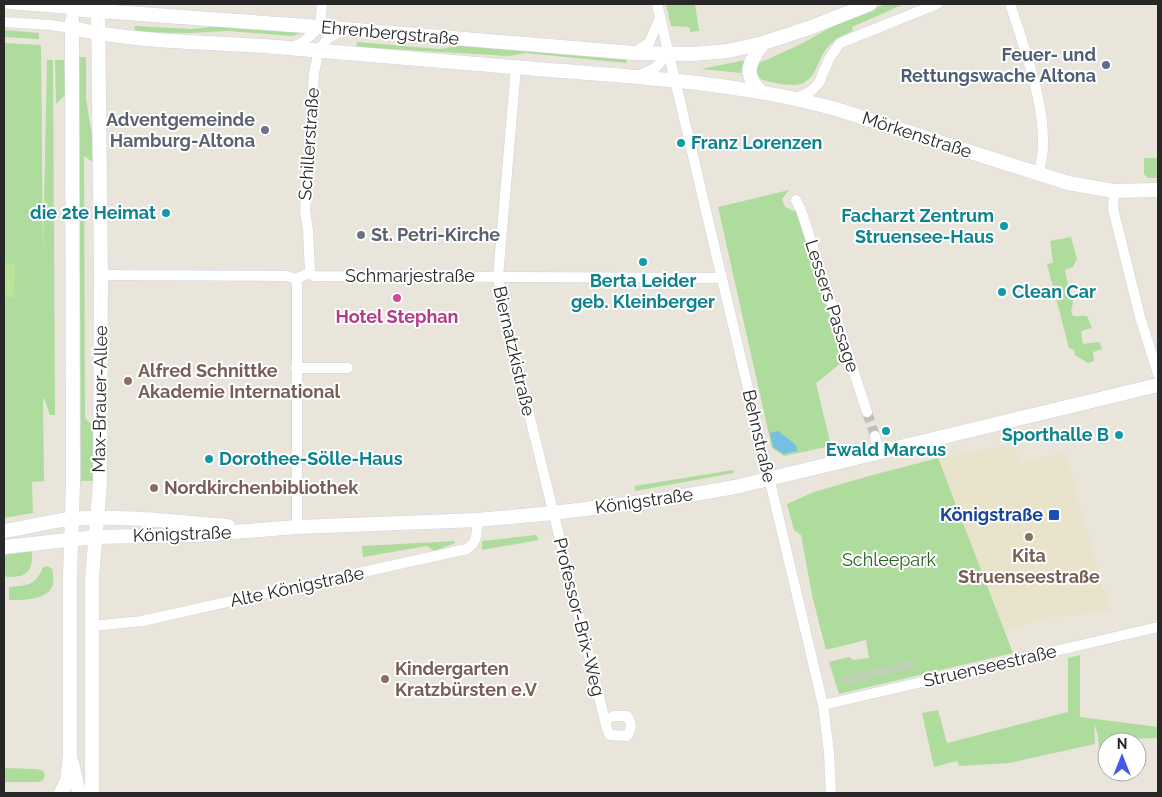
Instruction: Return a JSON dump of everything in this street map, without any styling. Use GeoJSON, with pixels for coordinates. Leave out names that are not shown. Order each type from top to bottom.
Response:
{"type":"FeatureCollection","features":[{"type":"Feature","properties":{"kind":"main road"},"geometry":{"type":"LineString","coordinates":[[668,54],[709,53],[763,43],[810,28],[870,4]]}},
{"type":"Feature","properties":{"kind":"main road","name":"Ehrenbergstraße"},"geometry":{"type":"LineString","coordinates":[[71,6],[634,53],[668,54]]}},
{"type":"Feature","properties":{"kind":"main road","name":"Max-Brauer-Allee"},"geometry":{"type":"LineString","coordinates":[[61,793],[67,781],[70,755],[73,392],[71,6]]}},
{"type":"Feature","properties":{"kind":"main road","name":"Max-Brauer-Allee"},"geometry":{"type":"LineString","coordinates":[[92,793],[92,578],[100,483],[102,275],[98,7]]}},
{"type":"Feature","properties":{"kind":"main road","name":"Ehrenbergstraße"},"geometry":{"type":"LineString","coordinates":[[72,28],[126,38],[319,50],[675,80]]}},
{"type":"Feature","properties":{"kind":"main road"},"geometry":{"type":"LineString","coordinates":[[759,90],[751,80],[749,68],[752,58],[763,43]]}},
{"type":"Feature","properties":{"kind":"main road","name":"Mörkenstraße"},"geometry":{"type":"LineString","coordinates":[[675,80],[759,90],[836,108],[1038,174],[1082,186],[1114,191],[1158,190]]}},
{"type":"Feature","properties":{"kind":"main road","name":"Königstraße"},"geometry":{"type":"LineString","coordinates":[[4,547],[95,537],[195,535],[268,528],[477,520],[666,499],[735,488],[1158,385]]}},
{"type":"Feature","properties":{"kind":"main road","name":"Königstraße"},"geometry":{"type":"LineString","coordinates":[[4,531],[71,519],[97,518],[130,518],[268,528]]}},
{"type":"Feature","properties":{"kind":"main road","name":"Max-Brauer-Allee"},"geometry":{"type":"LineString","coordinates":[[70,755],[79,793]]}},
{"type":"Feature","properties":{"kind":"street"},"geometry":{"type":"LineString","coordinates":[[8,4],[71,6]]}},
{"type":"Feature","properties":{"kind":"street"},"geometry":{"type":"LineString","coordinates":[[291,48],[320,27],[322,4]]}},
{"type":"Feature","properties":{"kind":"street","name":"Behnstraße"},"geometry":{"type":"LineString","coordinates":[[657,4],[823,705],[829,752],[831,793]]}},
{"type":"Feature","properties":{"kind":"street"},"geometry":{"type":"LineString","coordinates":[[797,98],[811,91],[819,83],[829,59],[840,43],[937,4]]}},
{"type":"Feature","properties":{"kind":"street"},"geometry":{"type":"LineString","coordinates":[[1010,4],[1039,99],[1043,148],[1042,162],[1038,174]]}},
{"type":"Feature","properties":{"kind":"street"},"geometry":{"type":"LineString","coordinates":[[634,53],[649,43],[660,17]]}},
{"type":"Feature","properties":{"kind":"street"},"geometry":{"type":"LineString","coordinates":[[4,22],[72,28]]}},
{"type":"Feature","properties":{"kind":"street"},"geometry":{"type":"LineString","coordinates":[[319,50],[328,38],[346,29]]}},
{"type":"Feature","properties":{"kind":"street","name":"Schillerstraße"},"geometry":{"type":"LineString","coordinates":[[310,273],[305,199],[314,73],[319,50]]}},
{"type":"Feature","properties":{"kind":"street","name":"Ehrenbergstraße"},"geometry":{"type":"LineString","coordinates":[[635,76],[655,68],[668,54]]}},
{"type":"Feature","properties":{"kind":"street","name":"Biernatzkistraße"},"geometry":{"type":"LineString","coordinates":[[516,67],[498,277],[510,337],[553,513]]}},
{"type":"Feature","properties":{"kind":"street"},"geometry":{"type":"LineString","coordinates":[[1114,191],[1113,209],[1140,317],[1158,374]]}},
{"type":"Feature","properties":{"kind":"street","name":"Lessers Passage"},"geometry":{"type":"LineString","coordinates":[[796,200],[801,210],[867,412]]}},
{"type":"Feature","properties":{"kind":"street","name":"Schmarjestraße"},"geometry":{"type":"LineString","coordinates":[[102,275],[288,276],[295,279],[310,273],[314,276],[722,278]]}},
{"type":"Feature","properties":{"kind":"street"},"geometry":{"type":"LineString","coordinates":[[295,279],[297,284],[297,527]]}},
{"type":"Feature","properties":{"kind":"street"},"geometry":{"type":"LineString","coordinates":[[296,368],[348,368]]}},
{"type":"Feature","properties":{"kind":"street"},"geometry":{"type":"LineString","coordinates":[[874,436],[879,452]]}},
{"type":"Feature","properties":{"kind":"street","name":"Professor-Brix-Weg"},"geometry":{"type":"LineString","coordinates":[[553,513],[605,720]]}},
{"type":"Feature","properties":{"kind":"street","name":"Alte Königstraße"},"geometry":{"type":"LineString","coordinates":[[92,626],[142,621],[467,549],[473,546],[477,536],[477,520]]}},
{"type":"Feature","properties":{"kind":"street","name":"Struenseestraße"},"geometry":{"type":"LineString","coordinates":[[823,705],[1158,627]]}},
{"type":"Feature","properties":{"kind":"shaded area","name":"Kita Struenseestraße"},"geometry":{"type":"Polygon","coordinates":[[[1015,444],[1020,463],[1065,452],[1110,611],[1044,618],[1004,631],[938,458],[1015,444]]]}},
{"type":"Feature","properties":{"kind":"green space"},"geometry":{"type":"Polygon","coordinates":[[[666,4],[695,4],[699,31],[690,32],[689,27],[671,26],[666,4]]]}},
{"type":"Feature","properties":{"kind":"green space"},"geometry":{"type":"Polygon","coordinates":[[[886,4],[904,4],[852,27],[853,31],[839,38],[827,48],[811,77],[801,84],[781,84],[762,80],[755,72],[759,63],[799,45],[848,18],[886,4]]]}},
{"type":"Feature","properties":{"kind":"green space"},"geometry":{"type":"Polygon","coordinates":[[[135,26],[191,29],[222,26],[304,32],[292,36],[228,31],[190,33],[134,32],[135,26]]]}},
{"type":"Feature","properties":{"kind":"green space"},"geometry":{"type":"Polygon","coordinates":[[[4,30],[39,33],[39,39],[4,37],[4,30]]]}},
{"type":"Feature","properties":{"kind":"green space"},"geometry":{"type":"Polygon","coordinates":[[[357,42],[439,49],[465,45],[626,58],[627,63],[525,53],[509,56],[356,47],[357,42]]]}},
{"type":"Feature","properties":{"kind":"green space"},"geometry":{"type":"Polygon","coordinates":[[[4,43],[41,45],[43,251],[47,60],[53,60],[55,415],[50,415],[43,396],[44,481],[32,482],[33,513],[4,518],[4,43]]]}},
{"type":"Feature","properties":{"kind":"green space"},"geometry":{"type":"Polygon","coordinates":[[[79,57],[86,57],[86,99],[94,163],[84,156],[85,418],[94,427],[93,481],[81,481],[79,57]]]}},
{"type":"Feature","properties":{"kind":"green space"},"geometry":{"type":"Polygon","coordinates":[[[55,60],[64,60],[65,95],[56,104],[55,60]]]}},
{"type":"Feature","properties":{"kind":"green space"},"geometry":{"type":"Polygon","coordinates":[[[746,60],[741,73],[701,69],[746,60]]]}},
{"type":"Feature","properties":{"kind":"green space"},"geometry":{"type":"Polygon","coordinates":[[[1144,158],[1158,158],[1158,178],[1148,178],[1144,174],[1144,158]]]}},
{"type":"Feature","properties":{"kind":"green space"},"geometry":{"type":"Polygon","coordinates":[[[789,190],[782,199],[785,207],[797,212],[845,360],[816,383],[831,446],[784,456],[772,448],[718,207],[789,190]]]}},
{"type":"Feature","properties":{"kind":"green space"},"geometry":{"type":"Polygon","coordinates":[[[1071,237],[1077,259],[1073,267],[1065,270],[1068,285],[1071,288],[1073,303],[1071,311],[1073,316],[1087,316],[1092,328],[1081,331],[1083,344],[1099,342],[1102,349],[1093,352],[1094,361],[1088,363],[1075,355],[1074,350],[1069,348],[1047,264],[1053,263],[1050,241],[1071,237]]]}},
{"type":"Feature","properties":{"kind":"green space"},"geometry":{"type":"Polygon","coordinates":[[[4,263],[15,264],[14,298],[4,297],[4,263]]]}},
{"type":"Feature","properties":{"kind":"green space","name":"Schleepark"},"geometry":{"type":"Polygon","coordinates":[[[938,458],[1013,653],[839,694],[829,662],[849,657],[853,660],[869,658],[866,640],[826,650],[812,595],[801,535],[794,530],[787,504],[814,492],[938,458]]]}},
{"type":"Feature","properties":{"kind":"green space"},"geometry":{"type":"Polygon","coordinates":[[[733,470],[734,473],[635,491],[635,486],[733,470]]]}},
{"type":"Feature","properties":{"kind":"green space"},"geometry":{"type":"Polygon","coordinates":[[[536,535],[539,540],[482,550],[482,541],[536,535]]]}},
{"type":"Feature","properties":{"kind":"green space"},"geometry":{"type":"Polygon","coordinates":[[[455,541],[455,543],[434,551],[427,546],[363,557],[362,546],[455,541]]]}},
{"type":"Feature","properties":{"kind":"green space"},"geometry":{"type":"Polygon","coordinates":[[[32,551],[31,564],[27,572],[14,577],[7,577],[4,574],[4,555],[32,551]]]}},
{"type":"Feature","properties":{"kind":"green space"},"geometry":{"type":"Polygon","coordinates":[[[48,566],[52,569],[53,577],[53,585],[50,590],[40,597],[9,600],[9,587],[21,586],[34,581],[43,567],[48,566]]]}},
{"type":"Feature","properties":{"kind":"green space"},"geometry":{"type":"Polygon","coordinates":[[[1080,655],[1080,717],[1158,727],[1158,738],[1147,738],[1147,732],[1097,733],[1094,723],[1095,744],[1009,763],[959,766],[957,761],[934,767],[922,713],[938,710],[947,743],[1068,712],[1068,658],[1080,655]]]}},
{"type":"Feature","properties":{"kind":"green space"},"geometry":{"type":"Polygon","coordinates":[[[913,660],[915,668],[843,685],[841,677],[913,660]]]}},
{"type":"Feature","properties":{"kind":"green space"},"geometry":{"type":"Polygon","coordinates":[[[4,768],[37,769],[43,771],[45,776],[42,781],[37,782],[4,782],[4,768]]]}},
{"type":"Feature","properties":{"kind":"water"},"geometry":{"type":"Polygon","coordinates":[[[778,431],[796,445],[797,451],[784,454],[773,447],[770,433],[778,431]]]}},
{"type":"Feature","properties":{"kind":"tunnel"},"geometry":{"type":"LineString","coordinates":[[867,412],[875,436]]}},
{"type":"Feature","properties":{"kind":"place","name":"Feuer- und Rettungswache Altona"},"geometry":{"type":"Point","coordinates":[1106,65]}},
{"type":"Feature","properties":{"kind":"place","name":"Adventgemeinde Hamburg-Altona"},"geometry":{"type":"Point","coordinates":[265,130]}},
{"type":"Feature","properties":{"kind":"place","name":"Franz Lorenzen"},"geometry":{"type":"Point","coordinates":[681,143]}},
{"type":"Feature","properties":{"kind":"place","name":"die 2te Heimat"},"geometry":{"type":"Point","coordinates":[166,213]}},
{"type":"Feature","properties":{"kind":"place","name":"Facharzt Zentrum Struensee-Haus"},"geometry":{"type":"Point","coordinates":[1004,226]}},
{"type":"Feature","properties":{"kind":"place","name":"St. Petri-Kirche"},"geometry":{"type":"Point","coordinates":[361,235]}},
{"type":"Feature","properties":{"kind":"place","name":"Berta Leider geb. Kleinberger"},"geometry":{"type":"Point","coordinates":[643,262]}},
{"type":"Feature","properties":{"kind":"place","name":"Clean Car"},"geometry":{"type":"Point","coordinates":[1002,292]}},
{"type":"Feature","properties":{"kind":"place","name":"Hotel Stephan"},"geometry":{"type":"Point","coordinates":[397,298]}},
{"type":"Feature","properties":{"kind":"place","name":"Alfred Schnittke Akademie International"},"geometry":{"type":"Point","coordinates":[128,381]}},
{"type":"Feature","properties":{"kind":"place","name":"Ewald Marcus"},"geometry":{"type":"Point","coordinates":[886,431]}},
{"type":"Feature","properties":{"kind":"place","name":"Sporthalle B"},"geometry":{"type":"Point","coordinates":[1119,435]}},
{"type":"Feature","properties":{"kind":"place","name":"Dorothee-Sölle-Haus"},"geometry":{"type":"Point","coordinates":[209,459]}},
{"type":"Feature","properties":{"kind":"place","name":"Nordkirchenbibliothek"},"geometry":{"type":"Point","coordinates":[154,488]}},
{"type":"Feature","properties":{"kind":"place","name":"Königstraße"},"geometry":{"type":"Point","coordinates":[1054,515]}},
{"type":"Feature","properties":{"kind":"place","name":"Kita Struenseestraße"},"geometry":{"type":"Point","coordinates":[1029,537]}},
{"type":"Feature","properties":{"kind":"place","name":"Kindergarten Kratzbürsten e.V"},"geometry":{"type":"Point","coordinates":[385,679]}}]}
